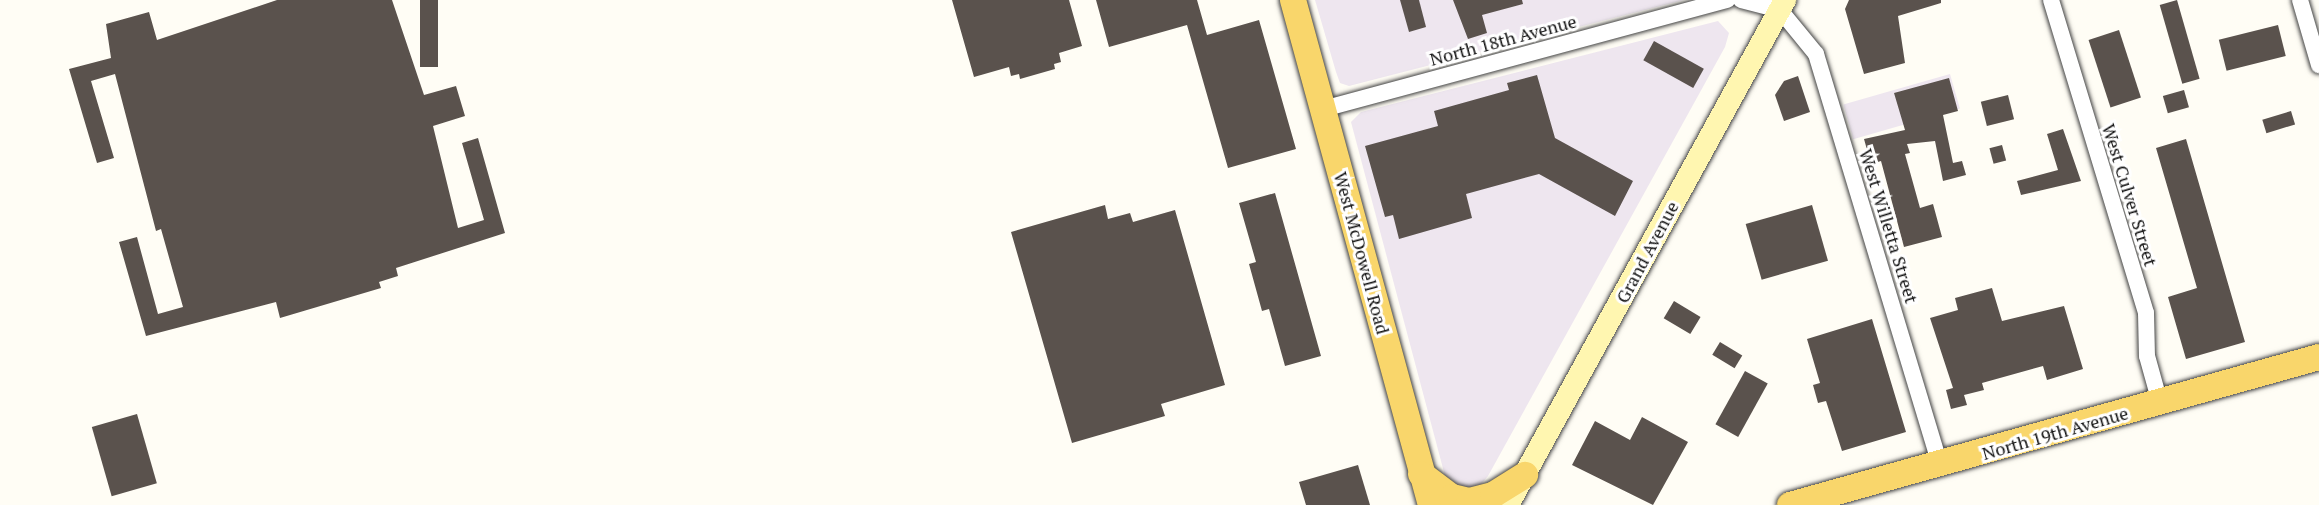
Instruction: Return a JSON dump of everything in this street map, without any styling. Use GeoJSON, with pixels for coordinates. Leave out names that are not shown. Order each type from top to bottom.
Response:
{"type":"FeatureCollection","features":[{"type":"Feature","properties":{"kind":"main road","name":"West McDowell Road"},"geometry":{"type":"LineString","coordinates":[[1293,0],[1431,505]]}},
{"type":"Feature","properties":{"kind":"main road","name":"Grand Avenue"},"geometry":{"type":"LineString","coordinates":[[1508,505],[1782,5]]}},
{"type":"Feature","properties":{"kind":"main road","name":"North 19th Avenue"},"geometry":{"type":"LineString","coordinates":[[1790,505],[1940,465],[2319,357]]}},
{"type":"Feature","properties":{"kind":"main road"},"geometry":{"type":"LineString","coordinates":[[1421,474],[1452,497],[1469,501],[1493,495],[1525,475]]}},
{"type":"Feature","properties":{"kind":"street","name":"North 18th Avenue"},"geometry":{"type":"LineString","coordinates":[[1323,109],[1728,0]]}},
{"type":"Feature","properties":{"kind":"street"},"geometry":{"type":"LineString","coordinates":[[1741,0],[1782,5]]}},
{"type":"Feature","properties":{"kind":"street","name":"West Culver Street"},"geometry":{"type":"LineString","coordinates":[[2051,0],[2146,313],[2148,358],[2160,403]]}},
{"type":"Feature","properties":{"kind":"street"},"geometry":{"type":"LineString","coordinates":[[2300,0],[2319,65]]}},
{"type":"Feature","properties":{"kind":"street","name":"West Willetta Street"},"geometry":{"type":"LineString","coordinates":[[1782,5],[1816,54],[1940,465]]}},
{"type":"Feature","properties":{"kind":"shaded area"},"geometry":{"type":"Polygon","coordinates":[[[1315,0],[1684,0],[1349,86],[1340,83],[1315,0]]]}},
{"type":"Feature","properties":{"kind":"shaded area"},"geometry":{"type":"Polygon","coordinates":[[[1718,21],[1729,33],[1725,47],[1488,476],[1477,489],[1459,490],[1445,476],[1351,122],[1361,112],[1718,21]]]}},
{"type":"Feature","properties":{"kind":"shaded area"},"geometry":{"type":"Polygon","coordinates":[[[1950,74],[1960,109],[1853,139],[1843,105],[1950,74]]]}},
{"type":"Feature","properties":{"kind":"building"},"geometry":{"type":"Polygon","coordinates":[[[277,0],[392,0],[424,95],[456,86],[465,116],[433,126],[458,228],[484,220],[462,143],[478,138],[505,233],[396,268],[398,276],[379,282],[381,288],[280,318],[276,302],[146,336],[119,242],[137,237],[158,314],[183,307],[161,229],[156,231],[115,74],[91,81],[114,158],[97,163],[69,69],[111,58],[106,24],[149,12],[157,40],[277,0]]]}},
{"type":"Feature","properties":{"kind":"building"},"geometry":{"type":"Polygon","coordinates":[[[420,0],[438,0],[438,67],[420,67],[420,0]]]}},
{"type":"Feature","properties":{"kind":"building"},"geometry":{"type":"Polygon","coordinates":[[[952,0],[1069,0],[1082,46],[1059,53],[1061,62],[1054,64],[1055,69],[1020,79],[1019,74],[1011,76],[1009,67],[974,77],[952,0]]]}},
{"type":"Feature","properties":{"kind":"building"},"geometry":{"type":"Polygon","coordinates":[[[1096,0],[1197,0],[1207,35],[1259,20],[1296,149],[1228,168],[1187,25],[1109,47],[1096,0]]]}},
{"type":"Feature","properties":{"kind":"building"},"geometry":{"type":"Polygon","coordinates":[[[1400,0],[1419,0],[1426,27],[1409,32],[1400,0]]]}},
{"type":"Feature","properties":{"kind":"building"},"geometry":{"type":"Polygon","coordinates":[[[1453,0],[1522,0],[1523,4],[1482,15],[1487,33],[1468,39],[1453,0]]]}},
{"type":"Feature","properties":{"kind":"building"},"geometry":{"type":"Polygon","coordinates":[[[1849,0],[1941,0],[1941,3],[1898,16],[1905,63],[1864,74],[1845,9],[1849,0]]]}},
{"type":"Feature","properties":{"kind":"building"},"geometry":{"type":"Polygon","coordinates":[[[2177,0],[2200,79],[2182,84],[2160,5],[2177,0]]]}},
{"type":"Feature","properties":{"kind":"building"},"geometry":{"type":"Polygon","coordinates":[[[2278,25],[2286,56],[2227,71],[2219,40],[2278,25]]]}},
{"type":"Feature","properties":{"kind":"building"},"geometry":{"type":"Polygon","coordinates":[[[2119,30],[2141,98],[2111,107],[2089,40],[2119,30]]]}},
{"type":"Feature","properties":{"kind":"building"},"geometry":{"type":"Polygon","coordinates":[[[1654,41],[1704,69],[1693,88],[1643,60],[1654,41]]]}},
{"type":"Feature","properties":{"kind":"building"},"geometry":{"type":"Polygon","coordinates":[[[1537,75],[1555,138],[1633,181],[1615,216],[1539,174],[1466,194],[1472,218],[1399,239],[1393,215],[1385,217],[1365,146],[1438,126],[1434,111],[1509,90],[1507,83],[1537,75]]]}},
{"type":"Feature","properties":{"kind":"building"},"geometry":{"type":"Polygon","coordinates":[[[1798,76],[1810,112],[1784,121],[1775,95],[1784,81],[1798,76]]]}},
{"type":"Feature","properties":{"kind":"building"},"geometry":{"type":"Polygon","coordinates":[[[1949,78],[1958,111],[1943,115],[1953,163],[1962,161],[1966,175],[1943,181],[1935,141],[1907,144],[1910,153],[1905,154],[1920,208],[1933,204],[1942,237],[1904,247],[1881,161],[1871,164],[1864,139],[1905,130],[1894,93],[1949,78]]]}},
{"type":"Feature","properties":{"kind":"building"},"geometry":{"type":"Polygon","coordinates":[[[2184,90],[2189,107],[2168,113],[2163,96],[2184,90]]]}},
{"type":"Feature","properties":{"kind":"building"},"geometry":{"type":"Polygon","coordinates":[[[2008,95],[2014,119],[1987,126],[1981,102],[2008,95]]]}},
{"type":"Feature","properties":{"kind":"building"},"geometry":{"type":"Polygon","coordinates":[[[2291,111],[2295,124],[2266,133],[2262,120],[2291,111]]]}},
{"type":"Feature","properties":{"kind":"building"},"geometry":{"type":"Polygon","coordinates":[[[2063,129],[2081,181],[2021,195],[2017,181],[2058,170],[2047,134],[2063,129]]]}},
{"type":"Feature","properties":{"kind":"building"},"geometry":{"type":"Polygon","coordinates":[[[2186,139],[2245,342],[2186,359],[2168,297],[2197,288],[2156,148],[2186,139]]]}},
{"type":"Feature","properties":{"kind":"building"},"geometry":{"type":"Polygon","coordinates":[[[2002,145],[2006,160],[1994,164],[1989,148],[2002,145]]]}},
{"type":"Feature","properties":{"kind":"building"},"geometry":{"type":"Polygon","coordinates":[[[1275,193],[1321,356],[1285,366],[1269,309],[1262,311],[1249,264],[1256,262],[1239,203],[1275,193]]]}},
{"type":"Feature","properties":{"kind":"building"},"geometry":{"type":"Polygon","coordinates":[[[1105,205],[1108,219],[1130,213],[1133,222],[1175,210],[1225,385],[1161,404],[1165,416],[1072,443],[1011,232],[1105,205]]]}},
{"type":"Feature","properties":{"kind":"building"},"geometry":{"type":"Polygon","coordinates":[[[1812,205],[1828,261],[1762,280],[1746,224],[1812,205]]]}},
{"type":"Feature","properties":{"kind":"building"},"geometry":{"type":"Polygon","coordinates":[[[1992,288],[2002,321],[2064,306],[2083,369],[2047,380],[2043,366],[1982,383],[1984,390],[1964,395],[1967,405],[1951,409],[1946,390],[1953,388],[1930,318],[1958,310],[1955,298],[1992,288]]]}},
{"type":"Feature","properties":{"kind":"building"},"geometry":{"type":"Polygon","coordinates":[[[1674,301],[1701,317],[1690,334],[1664,318],[1674,301]]]}},
{"type":"Feature","properties":{"kind":"building"},"geometry":{"type":"Polygon","coordinates":[[[1872,319],[1906,432],[1842,451],[1826,401],[1818,403],[1813,385],[1820,383],[1807,339],[1872,319]]]}},
{"type":"Feature","properties":{"kind":"building"},"geometry":{"type":"Polygon","coordinates":[[[1720,342],[1742,355],[1735,368],[1712,355],[1720,342]]]}},
{"type":"Feature","properties":{"kind":"building"},"geometry":{"type":"Polygon","coordinates":[[[1745,371],[1768,384],[1738,437],[1715,424],[1745,371]]]}},
{"type":"Feature","properties":{"kind":"building"},"geometry":{"type":"Polygon","coordinates":[[[137,414],[157,483],[112,496],[92,427],[137,414]]]}},
{"type":"Feature","properties":{"kind":"building"},"geometry":{"type":"Polygon","coordinates":[[[1642,417],[1688,442],[1653,505],[1572,465],[1595,421],[1630,440],[1642,417]]]}},
{"type":"Feature","properties":{"kind":"building"},"geometry":{"type":"Polygon","coordinates":[[[1358,465],[1370,505],[1306,505],[1299,482],[1358,465]]]}}]}
